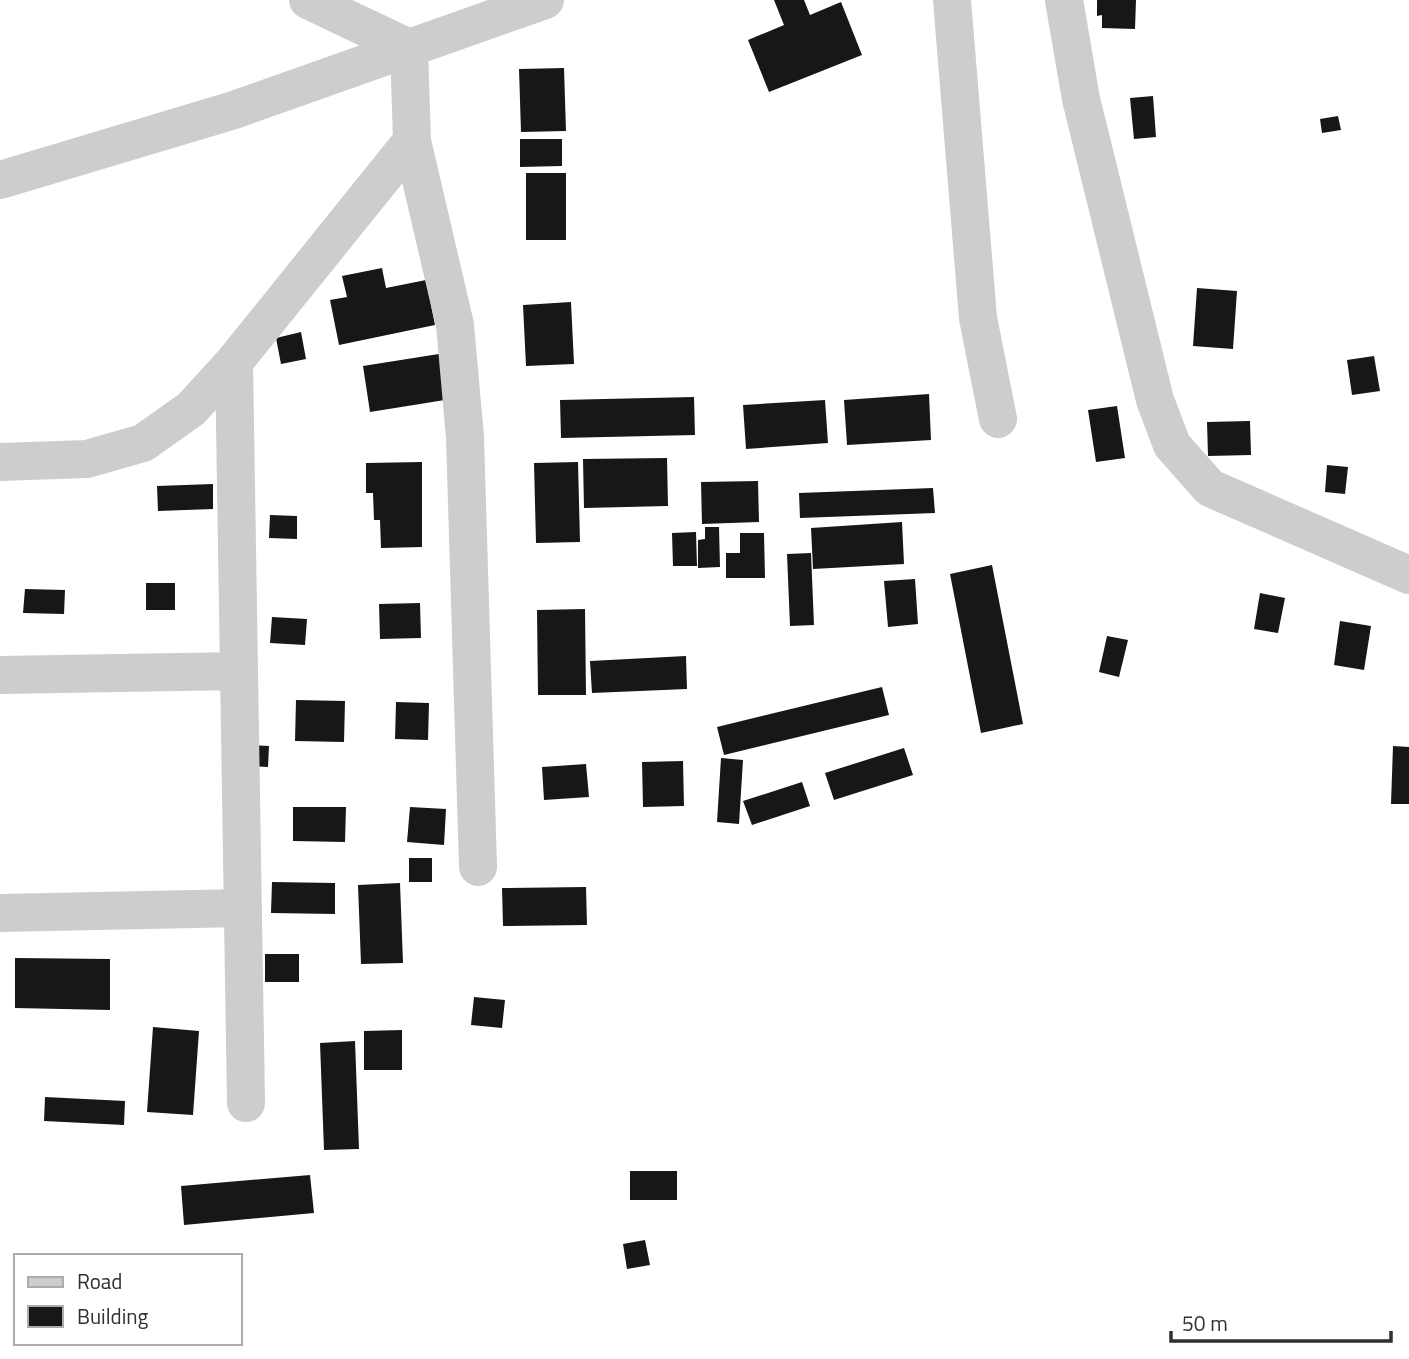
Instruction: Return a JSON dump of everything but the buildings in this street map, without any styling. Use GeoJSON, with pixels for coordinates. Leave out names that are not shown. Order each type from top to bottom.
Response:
{"type":"FeatureCollection","features":[{"type":"Feature","properties":{"kind":"street"},"geometry":{"type":"LineString","coordinates":[[308,0],[409,48]]}},
{"type":"Feature","properties":{"kind":"street"},"geometry":{"type":"LineString","coordinates":[[0,180],[234,110],[545,0]]}},
{"type":"Feature","properties":{"kind":"street"},"geometry":{"type":"LineString","coordinates":[[952,0],[978,318],[998,419]]}},
{"type":"Feature","properties":{"kind":"street"},"geometry":{"type":"LineString","coordinates":[[1064,0],[1081,99],[1155,400],[1172,445],[1210,488],[1409,575]]}},
{"type":"Feature","properties":{"kind":"street"},"geometry":{"type":"LineString","coordinates":[[409,48],[412,141],[455,325],[465,437],[478,867]]}},
{"type":"Feature","properties":{"kind":"street"},"geometry":{"type":"LineString","coordinates":[[0,463],[87,459],[143,443],[191,409],[234,362],[412,141]]}},
{"type":"Feature","properties":{"kind":"street"},"geometry":{"type":"LineString","coordinates":[[234,362],[246,1103]]}},
{"type":"Feature","properties":{"kind":"street"},"geometry":{"type":"LineString","coordinates":[[0,676],[239,671]]}},
{"type":"Feature","properties":{"kind":"street"},"geometry":{"type":"LineString","coordinates":[[0,913],[243,908]]}}]}
